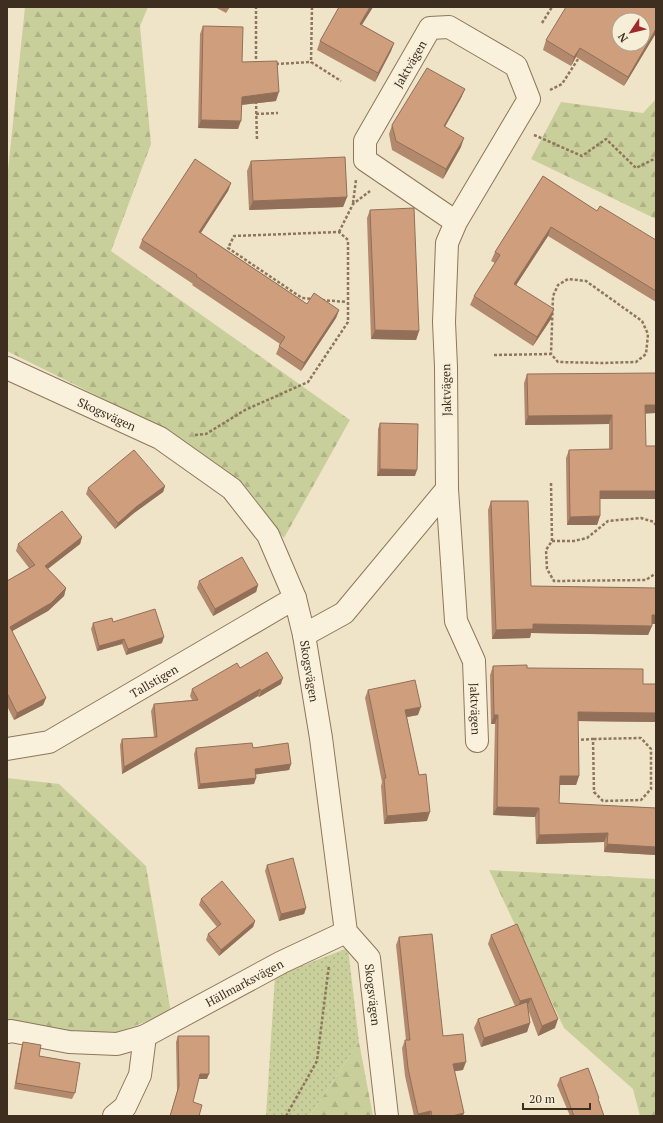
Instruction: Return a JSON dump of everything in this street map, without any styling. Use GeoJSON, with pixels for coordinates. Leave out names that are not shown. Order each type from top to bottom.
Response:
{"type":"FeatureCollection","features":[{"type":"Feature","properties":{"kind":"street","name":"Jaktvägen"},"geometry":{"type":"LineString","coordinates":[[456,222],[383,174],[365,160],[365,141],[430,28],[449,27],[516,66],[529,99],[456,222],[447,243],[444,322],[447,489],[456,621],[474,661],[477,741]]}},
{"type":"Feature","properties":{"kind":"street","name":"Skogsvägen"},"geometry":{"type":"LineString","coordinates":[[7,368],[160,438],[232,489],[268,535],[295,598],[304,635],[321,738],[339,936],[369,958],[387,1116]]}},
{"type":"Feature","properties":{"kind":"street"},"geometry":{"type":"LineString","coordinates":[[304,635],[344,613],[403,540],[447,489]]}},
{"type":"Feature","properties":{"kind":"street","name":"Tallstigen"},"geometry":{"type":"LineString","coordinates":[[7,749],[49,742],[295,598]]}},
{"type":"Feature","properties":{"kind":"street","name":"Hällmarksvägen"},"geometry":{"type":"LineString","coordinates":[[7,1032],[69,1042],[117,1044],[145,1036],[282,962],[339,936]]}},
{"type":"Feature","properties":{"kind":"street"},"geometry":{"type":"LineString","coordinates":[[114,1116],[125,1107],[140,1075],[145,1036]]}},
{"type":"Feature","properties":{"kind":"path"},"geometry":{"type":"LineString","coordinates":[[256,7],[256,66],[263,65]]}},
{"type":"Feature","properties":{"kind":"path"},"geometry":{"type":"LineString","coordinates":[[311,62],[312,7]]}},
{"type":"Feature","properties":{"kind":"path"},"geometry":{"type":"LineString","coordinates":[[542,23],[552,7]]}},
{"type":"Feature","properties":{"kind":"path"},"geometry":{"type":"LineString","coordinates":[[529,99],[562,84],[582,52]]}},
{"type":"Feature","properties":{"kind":"path"},"geometry":{"type":"LineString","coordinates":[[271,65],[311,62],[341,82]]}},
{"type":"Feature","properties":{"kind":"path"},"geometry":{"type":"LineString","coordinates":[[256,98],[257,141]]}},
{"type":"Feature","properties":{"kind":"path"},"geometry":{"type":"LineString","coordinates":[[256,114],[278,113]]}},
{"type":"Feature","properties":{"kind":"path"},"geometry":{"type":"LineString","coordinates":[[514,126],[582,156],[606,139],[636,168],[656,158]]}},
{"type":"Feature","properties":{"kind":"path"},"geometry":{"type":"LineString","coordinates":[[339,232],[353,204],[375,186],[383,174]]}},
{"type":"Feature","properties":{"kind":"path"},"geometry":{"type":"LineString","coordinates":[[160,438],[206,434],[245,410],[308,382],[348,322],[348,240],[339,232],[234,236],[228,248],[302,298],[347,302]]}},
{"type":"Feature","properties":{"kind":"path"},"geometry":{"type":"LineString","coordinates":[[494,355],[551,354],[558,362],[636,362],[646,354],[648,334],[642,321],[592,286],[586,282],[568,278],[558,285],[553,296],[551,354]]}},
{"type":"Feature","properties":{"kind":"path"},"geometry":{"type":"LineString","coordinates":[[551,483],[552,541],[546,550],[547,569],[554,581],[646,580],[656,573]]}},
{"type":"Feature","properties":{"kind":"path"},"geometry":{"type":"LineString","coordinates":[[552,541],[574,542],[588,538],[608,521],[641,518],[654,522],[656,525]]}},
{"type":"Feature","properties":{"kind":"path"},"geometry":{"type":"LineString","coordinates":[[570,740],[641,738],[651,749],[651,789],[641,800],[603,801],[594,792],[592,740]]}},
{"type":"Feature","properties":{"kind":"path"},"geometry":{"type":"LineString","coordinates":[[286,1116],[317,1061],[339,936]]}},
{"type":"Feature","properties":{"kind":"green space"},"geometry":{"type":"Polygon","coordinates":[[[25,7],[148,7],[140,26],[151,144],[111,251],[350,420],[284,538],[243,483],[160,427],[7,351],[7,180],[25,7]]]}},
{"type":"Feature","properties":{"kind":"green space"},"geometry":{"type":"Polygon","coordinates":[[[656,99],[656,219],[531,159],[561,102],[643,113],[656,99]]]}},
{"type":"Feature","properties":{"kind":"green space"},"geometry":{"type":"Polygon","coordinates":[[[7,778],[59,784],[146,866],[171,1013],[106,1036],[7,1025],[7,778]]]}},
{"type":"Feature","properties":{"kind":"green space"},"geometry":{"type":"Polygon","coordinates":[[[489,870],[656,879],[656,1116],[640,1116],[633,1089],[564,1028],[489,870]]]}},
{"type":"Feature","properties":{"kind":"green space"},"geometry":{"type":"Polygon","coordinates":[[[348,948],[359,1042],[310,1116],[266,1116],[275,976],[348,948]]]}},
{"type":"Feature","properties":{"kind":"green space"},"geometry":{"type":"Polygon","coordinates":[[[359,1042],[373,1116],[310,1116],[359,1042]]]}},
{"type":"Feature","properties":{"kind":"building"},"geometry":{"type":"Polygon","coordinates":[[[339,7],[370,7],[360,24],[394,43],[378,73],[320,41],[339,7]]]}},
{"type":"Feature","properties":{"kind":"building"},"geometry":{"type":"Polygon","coordinates":[[[566,7],[656,7],[656,29],[651,38],[651,12],[611,12],[611,52],[643,52],[628,77],[580,48],[574,57],[546,40],[566,7]]]}},
{"type":"Feature","properties":{"kind":"building"},"geometry":{"type":"Polygon","coordinates":[[[203,26],[243,27],[242,62],[277,61],[279,92],[242,97],[241,121],[201,120],[203,26]]]}},
{"type":"Feature","properties":{"kind":"building"},"geometry":{"type":"Polygon","coordinates":[[[427,68],[465,89],[444,126],[464,138],[446,169],[396,141],[392,125],[427,68]]]}},
{"type":"Feature","properties":{"kind":"building"},"geometry":{"type":"Polygon","coordinates":[[[345,157],[347,197],[253,201],[251,161],[345,157]]]}},
{"type":"Feature","properties":{"kind":"building"},"geometry":{"type":"Polygon","coordinates":[[[195,159],[231,183],[199,232],[307,304],[314,293],[339,310],[304,363],[279,346],[285,337],[196,276],[197,275],[142,240],[195,159]]]}},
{"type":"Feature","properties":{"kind":"building"},"geometry":{"type":"Polygon","coordinates":[[[543,176],[597,211],[600,206],[656,240],[656,291],[551,227],[514,284],[554,309],[537,337],[474,296],[500,255],[495,252],[543,176]]]}},
{"type":"Feature","properties":{"kind":"building"},"geometry":{"type":"Polygon","coordinates":[[[414,208],[419,331],[375,330],[370,210],[414,208]]]}},
{"type":"Feature","properties":{"kind":"building"},"geometry":{"type":"Polygon","coordinates":[[[656,373],[656,405],[645,405],[646,446],[656,446],[656,491],[600,491],[600,516],[570,517],[569,450],[612,449],[612,415],[528,416],[527,374],[656,373]]]}},
{"type":"Feature","properties":{"kind":"building"},"geometry":{"type":"Polygon","coordinates":[[[380,423],[418,424],[417,470],[380,469],[380,423]]]}},
{"type":"Feature","properties":{"kind":"building"},"geometry":{"type":"Polygon","coordinates":[[[134,450],[165,486],[136,507],[118,523],[88,488],[134,450]]]}},
{"type":"Feature","properties":{"kind":"building"},"geometry":{"type":"Polygon","coordinates":[[[491,501],[528,501],[531,586],[656,588],[656,615],[652,615],[652,626],[533,624],[533,629],[496,630],[491,501]]]}},
{"type":"Feature","properties":{"kind":"building"},"geometry":{"type":"Polygon","coordinates":[[[62,511],[82,537],[45,566],[66,588],[51,603],[10,627],[46,698],[17,713],[7,693],[7,581],[35,565],[18,544],[62,511]]]}},
{"type":"Feature","properties":{"kind":"building"},"geometry":{"type":"Polygon","coordinates":[[[242,557],[258,585],[215,609],[199,581],[242,557]]]}},
{"type":"Feature","properties":{"kind":"building"},"geometry":{"type":"Polygon","coordinates":[[[155,609],[164,637],[128,649],[124,639],[99,646],[93,623],[112,618],[113,622],[155,609]]]}},
{"type":"Feature","properties":{"kind":"building"},"geometry":{"type":"Polygon","coordinates":[[[267,652],[283,678],[261,691],[260,689],[124,767],[122,739],[157,737],[154,704],[198,700],[192,689],[237,663],[240,668],[267,652]]]}},
{"type":"Feature","properties":{"kind":"building"},"geometry":{"type":"Polygon","coordinates":[[[527,665],[527,668],[643,669],[643,684],[656,684],[656,713],[578,712],[579,776],[560,776],[559,803],[656,808],[656,847],[607,844],[608,833],[539,835],[539,808],[497,807],[498,715],[494,715],[493,666],[527,665]]]}},
{"type":"Feature","properties":{"kind":"building"},"geometry":{"type":"Polygon","coordinates":[[[415,680],[421,707],[405,710],[419,775],[426,774],[430,812],[387,816],[384,778],[386,778],[368,690],[415,680]]]}},
{"type":"Feature","properties":{"kind":"building"},"geometry":{"type":"Polygon","coordinates":[[[252,743],[253,748],[288,743],[291,764],[255,769],[256,778],[200,784],[196,748],[252,743]]]}},
{"type":"Feature","properties":{"kind":"building"},"geometry":{"type":"Polygon","coordinates":[[[293,858],[306,908],[281,914],[267,865],[293,858]]]}},
{"type":"Feature","properties":{"kind":"building"},"geometry":{"type":"Polygon","coordinates":[[[222,881],[255,921],[221,950],[208,934],[221,924],[201,899],[222,881]]]}},
{"type":"Feature","properties":{"kind":"building"},"geometry":{"type":"Polygon","coordinates":[[[517,924],[558,1019],[542,1026],[531,998],[520,1001],[491,935],[517,924]]]}},
{"type":"Feature","properties":{"kind":"building"},"geometry":{"type":"Polygon","coordinates":[[[432,934],[443,1036],[463,1034],[466,1062],[453,1064],[464,1113],[452,1116],[432,1116],[431,1111],[418,1114],[408,1068],[405,1040],[410,1040],[399,937],[432,934]]]}},
{"type":"Feature","properties":{"kind":"building"},"geometry":{"type":"Polygon","coordinates":[[[527,1002],[530,1023],[484,1038],[478,1019],[527,1002]]]}},
{"type":"Feature","properties":{"kind":"building"},"geometry":{"type":"Polygon","coordinates":[[[178,1036],[209,1036],[209,1074],[200,1074],[193,1102],[202,1105],[199,1116],[170,1116],[179,1086],[178,1036]]]}},
{"type":"Feature","properties":{"kind":"building"},"geometry":{"type":"Polygon","coordinates":[[[23,1042],[41,1045],[39,1056],[80,1063],[75,1093],[16,1083],[23,1042]]]}},
{"type":"Feature","properties":{"kind":"building"},"geometry":{"type":"Polygon","coordinates":[[[588,1068],[604,1116],[574,1116],[560,1078],[588,1068]]]}}]}
